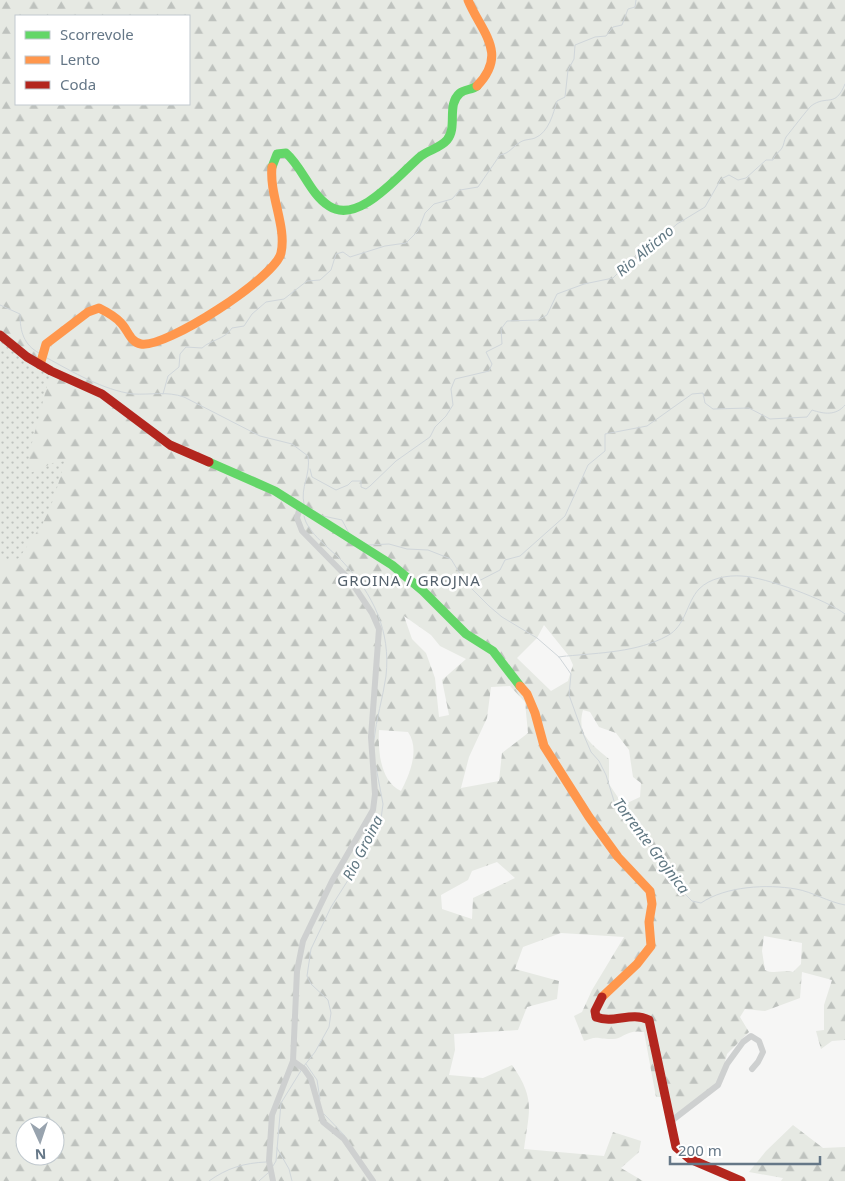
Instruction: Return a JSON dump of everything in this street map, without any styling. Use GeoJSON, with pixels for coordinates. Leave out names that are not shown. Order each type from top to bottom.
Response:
{"type":"FeatureCollection","features":[{"type":"Feature","properties":{"kind":"street"},"geometry":{"type":"LineString","coordinates":[[42,358],[46,344],[88,312],[99,308],[109,312],[121,324],[131,340],[138,344],[154,344],[220,308],[273,268],[281,257],[282,245],[272,185],[271,167],[277,154],[286,153],[296,160],[325,204],[336,210],[352,210],[398,179],[422,155],[444,144],[451,133],[454,104],[458,96],[464,90],[473,89],[480,84],[492,58],[490,38],[478,21],[468,0]]}},
{"type":"Feature","properties":{"kind":"street"},"geometry":{"type":"LineString","coordinates":[[0,335],[27,357],[42,358],[102,394],[170,445],[275,491],[392,565],[423,591],[466,634],[494,651],[530,700],[544,746],[589,817],[618,857],[650,891],[652,904],[649,922],[652,939],[651,946],[637,964],[602,998],[595,1011],[596,1016],[602,1020],[635,1016],[649,1020],[676,1147],[688,1160],[731,1175],[741,1181]]}},
{"type":"Feature","properties":{"kind":"street"},"geometry":{"type":"LineString","coordinates":[[273,1181],[269,1161],[272,1115],[292,1061],[297,971],[303,941],[332,881],[372,810],[375,794],[371,737],[379,629],[372,613],[350,580],[302,531],[298,518],[300,507]]}},
{"type":"Feature","properties":{"kind":"street"},"geometry":{"type":"LineString","coordinates":[[670,1122],[718,1086],[727,1064],[743,1042],[751,1036],[759,1041],[763,1052],[752,1069]]}},
{"type":"Feature","properties":{"kind":"street"},"geometry":{"type":"LineString","coordinates":[[292,1061],[304,1069],[311,1079],[324,1122],[344,1139],[373,1181]]}},
{"type":"Feature","properties":{"kind":"green space"},"geometry":{"type":"Polygon","coordinates":[[[0,0],[845,0],[845,1040],[832,1041],[821,1049],[816,1031],[824,1030],[824,1005],[832,980],[802,972],[800,998],[765,1011],[745,1009],[740,1017],[749,1032],[727,1054],[720,1080],[697,1101],[672,1117],[661,1097],[656,1097],[644,1032],[628,1033],[615,1039],[595,1038],[584,1041],[574,1016],[582,1012],[592,990],[624,937],[561,933],[523,947],[515,969],[559,981],[557,999],[527,1007],[518,1030],[454,1034],[455,1050],[449,1075],[483,1078],[512,1065],[520,1077],[528,1096],[529,1115],[524,1149],[604,1156],[613,1132],[641,1141],[639,1152],[621,1168],[643,1181],[0,1181],[0,0]],[[404,616],[412,639],[426,653],[435,678],[439,717],[449,715],[442,680],[466,659],[440,646],[431,635],[404,616]],[[544,625],[537,638],[517,658],[551,691],[568,681],[573,665],[569,656],[544,625]],[[510,686],[491,687],[487,718],[469,757],[461,788],[499,781],[502,753],[528,733],[525,702],[510,686]],[[583,710],[581,719],[584,733],[591,743],[609,759],[609,784],[623,805],[640,797],[641,783],[633,777],[629,750],[616,733],[599,727],[590,712],[583,710]],[[379,730],[382,765],[389,780],[401,791],[408,777],[413,754],[412,739],[408,732],[379,730]],[[497,862],[472,871],[468,880],[441,895],[442,909],[472,919],[473,898],[515,878],[497,862]],[[764,936],[762,951],[765,970],[793,972],[801,964],[802,943],[764,936]]]}},
{"type":"Feature","properties":{"kind":"green space"},"geometry":{"type":"Polygon","coordinates":[[[0,335],[51,371],[29,454],[30,467],[26,475],[53,463],[65,461],[54,498],[43,523],[19,558],[12,561],[0,559],[0,335]]]}},
{"type":"Feature","properties":{"kind":"green space"},"geometry":{"type":"Polygon","coordinates":[[[793,1125],[823,1148],[845,1147],[845,1181],[781,1181],[783,1178],[749,1172],[766,1151],[793,1125]]]}},
{"type":"Feature","properties":{"kind":"waterway"},"geometry":{"type":"LineString","coordinates":[[163,394],[168,376],[179,367],[180,354],[186,347],[202,348],[222,337],[232,328],[244,326],[252,314],[266,302],[284,299],[307,281],[320,280],[331,270],[336,254],[343,252],[350,257],[385,246],[406,243],[418,231],[425,213],[434,204],[452,199],[460,190],[478,187],[500,155],[508,152],[521,142],[535,138],[544,132],[552,117],[557,101],[565,97],[568,70],[574,59],[575,45],[595,37],[606,36],[613,27],[622,25],[628,9],[635,7],[636,0]]}},
{"type":"Feature","properties":{"kind":"waterway","name":"Rio Alticno"},"geometry":{"type":"LineString","coordinates":[[310,469],[312,477],[336,490],[348,485],[352,481],[361,481],[361,487],[366,489],[396,461],[430,437],[435,427],[446,416],[453,405],[451,389],[455,379],[489,371],[492,364],[486,352],[502,344],[501,329],[507,321],[538,320],[547,315],[557,294],[584,284],[613,278],[636,255],[647,251],[677,224],[705,207],[721,179],[729,175],[738,180],[746,178],[766,160],[773,160],[782,148],[786,137],[811,106],[822,101],[834,99],[841,92],[845,84]]}},
{"type":"Feature","properties":{"kind":"waterway"},"geometry":{"type":"LineString","coordinates":[[0,305],[20,314],[21,327],[26,342],[39,353]]}},
{"type":"Feature","properties":{"kind":"waterway","name":"Torrente Grojnica"},"geometry":{"type":"LineString","coordinates":[[47,358],[88,380],[111,389],[133,394],[171,394],[184,397],[260,436],[292,444],[308,456],[309,463],[303,492],[304,504]]}},
{"type":"Feature","properties":{"kind":"waterway"},"geometry":{"type":"LineString","coordinates":[[469,586],[500,570],[505,560],[520,556],[565,516],[588,465],[605,451],[605,434],[647,426],[692,394],[703,393],[705,403],[713,409],[749,408],[770,419],[807,417],[812,410],[825,413],[834,412],[845,405]]}},
{"type":"Feature","properties":{"kind":"waterway","name":"Torrente Grojnica"},"geometry":{"type":"LineString","coordinates":[[309,508],[323,516],[342,520],[350,535],[368,545],[389,544],[407,549],[428,550],[451,559],[465,582],[489,606],[502,617],[537,638],[559,657],[571,674],[569,695],[591,752],[599,761],[606,775],[614,801],[642,833],[654,854],[692,901],[701,903],[722,893],[747,888],[785,887],[802,890],[845,905]]}},
{"type":"Feature","properties":{"kind":"waterway","name":"Rio Groina"},"geometry":{"type":"LineString","coordinates":[[304,516],[314,535],[354,574],[371,600],[383,629],[387,659],[386,676],[374,740]]}},
{"type":"Feature","properties":{"kind":"waterway"},"geometry":{"type":"LineString","coordinates":[[567,656],[631,649],[667,636],[678,626],[699,589],[708,582],[725,577],[752,577],[765,580],[811,596],[845,614]]}},
{"type":"Feature","properties":{"kind":"waterway","name":"Torrente Grojnica"},"geometry":{"type":"LineString","coordinates":[[559,657],[566,656]]}},
{"type":"Feature","properties":{"kind":"waterway","name":"Rio Groina"},"geometry":{"type":"LineString","coordinates":[[304,1066],[315,1052],[329,1027],[331,1013],[328,1000],[311,984],[307,976],[311,949],[331,907],[350,877],[362,846],[373,834],[381,819],[383,804],[376,767]]}},
{"type":"Feature","properties":{"kind":"waterway"},"geometry":{"type":"LineString","coordinates":[[306,1064],[317,1080],[320,1099]]}},
{"type":"Feature","properties":{"kind":"waterway","name":"Rio Groina"},"geometry":{"type":"LineString","coordinates":[[273,1166],[276,1161],[281,1103],[302,1069]]}},
{"type":"Feature","properties":{"kind":"waterway"},"geometry":{"type":"LineString","coordinates":[[324,1114],[345,1136]]}},
{"type":"Feature","properties":{"kind":"waterway"},"geometry":{"type":"LineString","coordinates":[[277,1148],[289,1169],[292,1181]]}},
{"type":"Feature","properties":{"kind":"waterway"},"geometry":{"type":"LineString","coordinates":[[209,1181],[236,1167],[266,1162]]}},
{"type":"Feature","properties":{"kind":"waterway","name":"Rio Groina"},"geometry":{"type":"LineString","coordinates":[[259,1181],[268,1173]]}},
{"type":"Feature","properties":{"kind":"traffic: fast"},"geometry":{"type":"LineString","coordinates":[[272,167],[277,154],[286,153],[322,201],[329,206],[341,210],[353,209],[379,194],[421,156],[447,140],[452,129],[456,98],[460,93],[477,86]]}},
{"type":"Feature","properties":{"kind":"traffic: fast"},"geometry":{"type":"LineString","coordinates":[[209,462],[275,491],[392,565],[423,591],[466,634],[493,651],[520,686]]}},
{"type":"Feature","properties":{"kind":"traffic: slow"},"geometry":{"type":"LineString","coordinates":[[468,0],[485,33],[492,53],[491,63],[477,86]]}},
{"type":"Feature","properties":{"kind":"traffic: slow"},"geometry":{"type":"LineString","coordinates":[[40,365],[46,344],[88,312],[99,308],[111,314],[119,321],[137,343],[154,343],[195,324],[241,294],[260,278],[275,264],[281,253],[282,233],[273,189],[272,167]]}},
{"type":"Feature","properties":{"kind":"traffic: slow"},"geometry":{"type":"LineString","coordinates":[[520,686],[527,694],[535,713],[544,746],[589,817],[618,857],[650,891],[652,904],[649,922],[651,946],[637,964],[602,997]]}},
{"type":"Feature","properties":{"kind":"traffic: jam"},"geometry":{"type":"LineString","coordinates":[[0,335],[27,357],[51,371],[102,394],[170,445],[209,462]]}},
{"type":"Feature","properties":{"kind":"traffic: jam"},"geometry":{"type":"LineString","coordinates":[[602,997],[595,1011],[596,1017],[603,1019],[636,1017],[649,1020],[676,1147],[690,1159],[741,1181]]}},
{"type":"Feature","properties":{"kind":"district","name":"GROINA / GROJNA"},"geometry":{"type":"Point","coordinates":[409,581]}}]}
